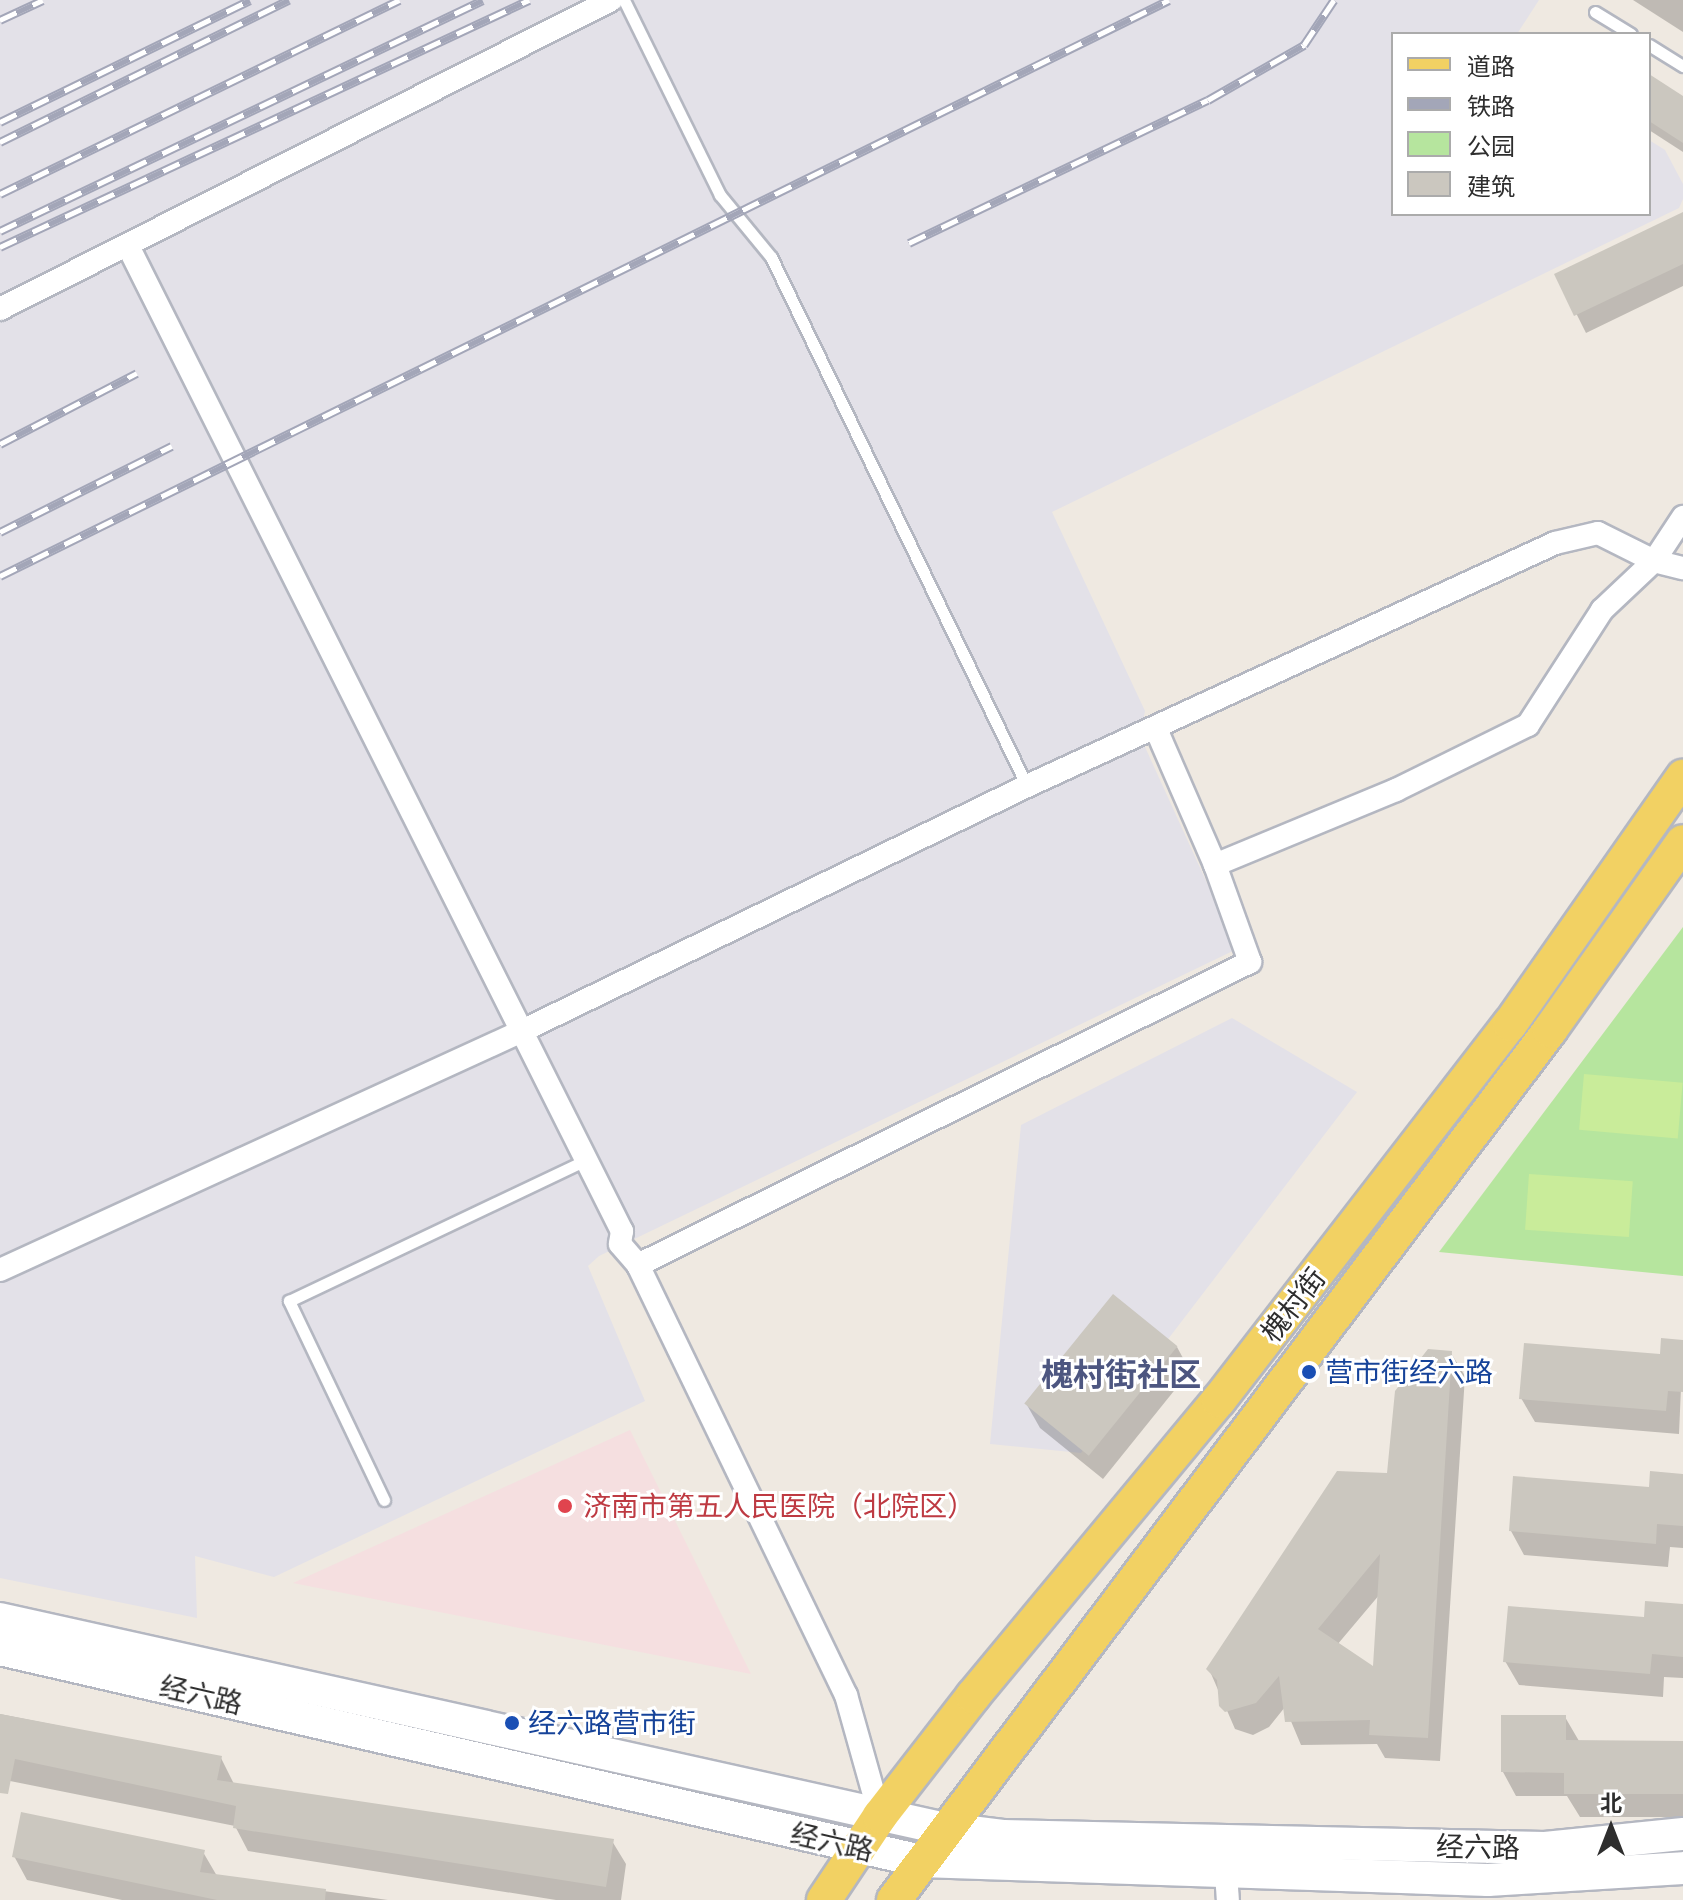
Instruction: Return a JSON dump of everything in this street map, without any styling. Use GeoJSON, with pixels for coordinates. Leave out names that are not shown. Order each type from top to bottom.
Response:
{"type":"FeatureCollection","features":[{"type":"Feature","properties":{"kind":"main road","name":"槐村街"},"geometry":{"type":"LineString","coordinates":[[824,1900],[880,1816],[1219,1400],[1492,1048],[1683,777]]}},
{"type":"Feature","properties":{"kind":"main road","name":"槐村街"},"geometry":{"type":"LineString","coordinates":[[894,1900],[1540,1042],[1683,842]]}},
{"type":"Feature","properties":{"kind":"main road","name":"经六路"},"geometry":{"type":"LineString","coordinates":[[0,1619],[946,1829],[1003,1836],[1532,1848],[1683,1834]]}},
{"type":"Feature","properties":{"kind":"main road","name":"经六路"},"geometry":{"type":"LineString","coordinates":[[0,1649],[921,1861],[1227,1887],[1488,1880],[1683,1868]]}},
{"type":"Feature","properties":{"kind":"street"},"geometry":{"type":"LineString","coordinates":[[0,309],[129,248],[611,0]]}},
{"type":"Feature","properties":{"kind":"street"},"geometry":{"type":"LineString","coordinates":[[129,248],[622,1231],[620,1244],[638,1265],[846,1695],[880,1816]]}},
{"type":"Feature","properties":{"kind":"street"},"geometry":{"type":"LineString","coordinates":[[1215,865],[1396,790],[1528,725],[1602,610],[1654,561],[1683,517]]}},
{"type":"Feature","properties":{"kind":"street"},"geometry":{"type":"LineString","coordinates":[[0,1270],[522,1031],[1027,786],[1555,543],[1598,533],[1654,561],[1683,568]]}},
{"type":"Feature","properties":{"kind":"street"},"geometry":{"type":"LineString","coordinates":[[638,1265],[1250,962],[1215,865],[1156,729]]}},
{"type":"Feature","properties":{"kind":"lane"},"geometry":{"type":"LineString","coordinates":[[624,0],[720,195],[771,257],[1027,786]]}},
{"type":"Feature","properties":{"kind":"lane"},"geometry":{"type":"LineString","coordinates":[[1595,12],[1628,32]]}},
{"type":"Feature","properties":{"kind":"lane"},"geometry":{"type":"LineString","coordinates":[[1651,46],[1683,66]]}},
{"type":"Feature","properties":{"kind":"lane"},"geometry":{"type":"LineString","coordinates":[[384,1500],[289,1301],[586,1160]]}},
{"type":"Feature","properties":{"kind":"shaded area"},"geometry":{"type":"Polygon","coordinates":[[[0,0],[1539,0],[1518,32],[1391,32],[1391,216],[1651,216],[1651,141],[1665,150],[1683,184],[1683,199],[1679,208],[1052,512],[1145,711],[1140,736],[1237,949],[599,1256],[588,1266],[645,1401],[274,1577],[195,1556],[197,1618],[0,1578],[0,0]]]}},
{"type":"Feature","properties":{"kind":"shaded area"},"geometry":{"type":"Polygon","coordinates":[[[1232,1018],[1357,1092],[1081,1453],[990,1444],[1021,1125],[1232,1018]]]}},
{"type":"Feature","properties":{"kind":"shaded area","name":"济南市第五人民医院（北院区）"},"geometry":{"type":"Polygon","coordinates":[[[630,1430],[751,1674],[293,1583],[630,1430]]]}},
{"type":"Feature","properties":{"kind":"green space"},"geometry":{"type":"Polygon","coordinates":[[[1683,927],[1683,1276],[1439,1252],[1683,927]]]}},
{"type":"Feature","properties":{"kind":"green space"},"geometry":{"type":"Polygon","coordinates":[[[1584,1074],[1683,1083],[1678,1138],[1579,1130],[1584,1074]]]}},
{"type":"Feature","properties":{"kind":"green space"},"geometry":{"type":"Polygon","coordinates":[[[1529,1174],[1633,1181],[1629,1237],[1525,1230],[1529,1174]]]}},
{"type":"Feature","properties":{"kind":"building"},"geometry":{"type":"Polygon","coordinates":[[[1651,75],[1683,96],[1683,143],[1651,122],[1651,75]]]}},
{"type":"Feature","properties":{"kind":"building"},"geometry":{"type":"Polygon","coordinates":[[[1683,212],[1683,264],[1574,316],[1554,274],[1683,212]]]}},
{"type":"Feature","properties":{"kind":"building"},"geometry":{"type":"Polygon","coordinates":[[[1113,1294],[1178,1346],[1089,1456],[1024,1404],[1113,1294]]]}},
{"type":"Feature","properties":{"kind":"building"},"geometry":{"type":"Polygon","coordinates":[[[1661,1338],[1683,1340],[1683,1392],[1668,1391],[1666,1411],[1519,1399],[1524,1343],[1660,1354],[1661,1338]]]}},
{"type":"Feature","properties":{"kind":"building"},"geometry":{"type":"Polygon","coordinates":[[[1428,1349],[1452,1351],[1428,1738],[1369,1735],[1370,1720],[1285,1722],[1279,1676],[1256,1703],[1225,1712],[1219,1706],[1217,1680],[1206,1669],[1337,1471],[1387,1473],[1395,1391],[1428,1349]],[[1380,1554],[1318,1629],[1373,1666],[1380,1554]]]}},
{"type":"Feature","properties":{"kind":"building"},"geometry":{"type":"Polygon","coordinates":[[[1650,1471],[1683,1474],[1683,1526],[1657,1524],[1656,1544],[1509,1531],[1513,1476],[1649,1487],[1650,1471]]]}},
{"type":"Feature","properties":{"kind":"building"},"geometry":{"type":"Polygon","coordinates":[[[1645,1601],[1683,1604],[1683,1657],[1652,1654],[1650,1674],[1503,1662],[1508,1606],[1644,1617],[1645,1601]]]}},
{"type":"Feature","properties":{"kind":"building"},"geometry":{"type":"Polygon","coordinates":[[[0,1714],[222,1756],[217,1780],[614,1839],[606,1887],[233,1828],[236,1806],[15,1759],[8,1794],[0,1793],[0,1714]]]}},
{"type":"Feature","properties":{"kind":"building"},"geometry":{"type":"Polygon","coordinates":[[[1501,1715],[1566,1715],[1566,1740],[1683,1741],[1683,1794],[1564,1794],[1564,1773],[1501,1772],[1501,1715]]]}},
{"type":"Feature","properties":{"kind":"building"},"geometry":{"type":"Polygon","coordinates":[[[21,1812],[205,1850],[200,1872],[326,1889],[325,1900],[217,1900],[12,1857],[21,1812]]]}},
{"type":"Feature","properties":{"kind":"railway"},"geometry":{"type":"LineString","coordinates":[[0,20],[43,0]]}},
{"type":"Feature","properties":{"kind":"railway"},"geometry":{"type":"LineString","coordinates":[[0,122],[250,0]]}},
{"type":"Feature","properties":{"kind":"railway"},"geometry":{"type":"LineString","coordinates":[[0,142],[289,0]]}},
{"type":"Feature","properties":{"kind":"railway"},"geometry":{"type":"LineString","coordinates":[[0,194],[399,0]]}},
{"type":"Feature","properties":{"kind":"railway"},"geometry":{"type":"LineString","coordinates":[[0,231],[483,0]]}},
{"type":"Feature","properties":{"kind":"railway"},"geometry":{"type":"LineString","coordinates":[[0,247],[529,0]]}},
{"type":"Feature","properties":{"kind":"railway"},"geometry":{"type":"LineString","coordinates":[[0,576],[1169,0]]}},
{"type":"Feature","properties":{"kind":"railway"},"geometry":{"type":"LineString","coordinates":[[909,243],[1208,100],[1304,45],[1334,0]]}},
{"type":"Feature","properties":{"kind":"railway"},"geometry":{"type":"LineString","coordinates":[[0,444],[137,373]]}},
{"type":"Feature","properties":{"kind":"railway"},"geometry":{"type":"LineString","coordinates":[[0,532],[172,446]]}},
{"type":"Feature","properties":{"kind":"place","name":"营市街经六路"},"geometry":{"type":"Point","coordinates":[1309,1372]}},
{"type":"Feature","properties":{"kind":"place","name":"济南市第五人民医院（北院区）"},"geometry":{"type":"Point","coordinates":[565,1506]}},
{"type":"Feature","properties":{"kind":"place","name":"经六路营市街"},"geometry":{"type":"Point","coordinates":[512,1723]}},
{"type":"Feature","properties":{"kind":"district","name":"槐村街社区"},"geometry":{"type":"Point","coordinates":[1121,1375]}}]}
